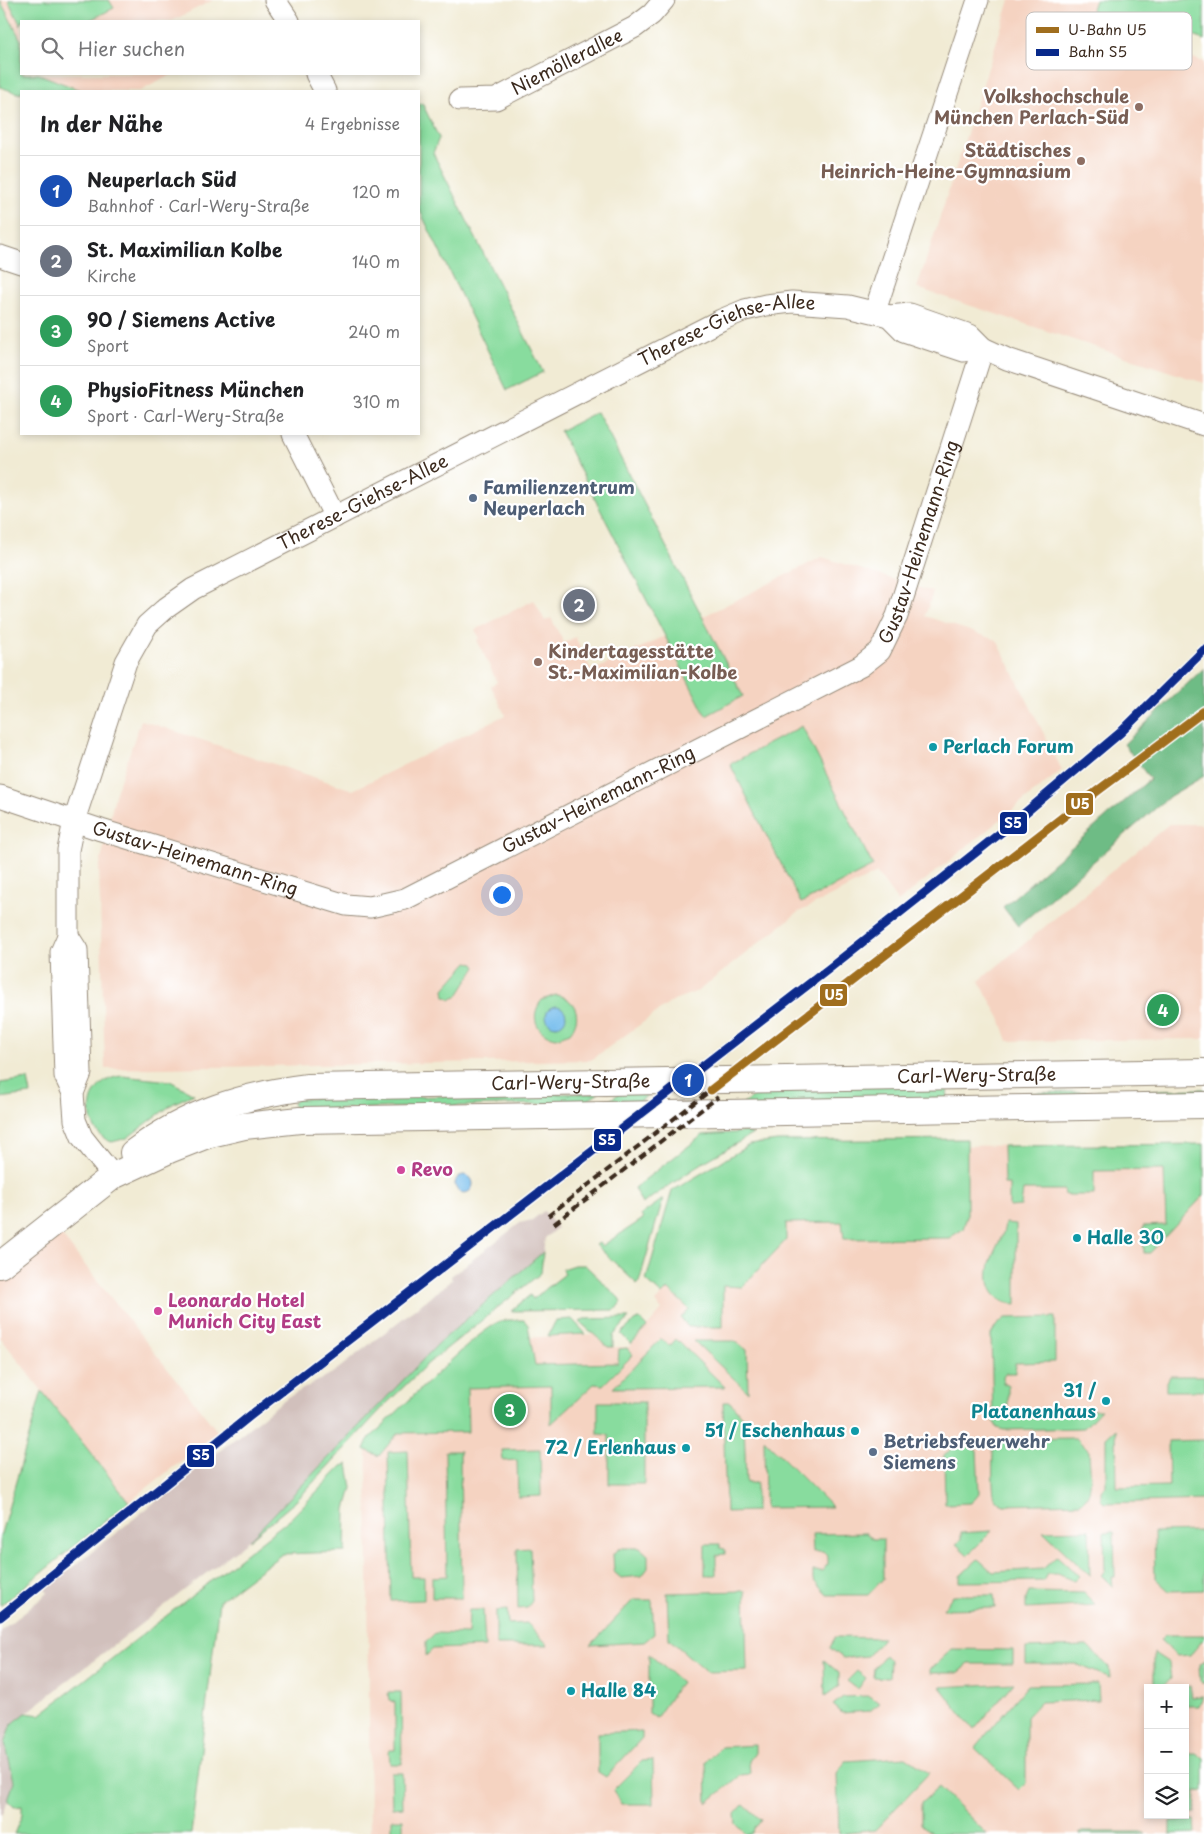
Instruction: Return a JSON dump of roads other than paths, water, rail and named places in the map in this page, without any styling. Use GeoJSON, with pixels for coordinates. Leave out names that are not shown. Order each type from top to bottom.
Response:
{"type":"FeatureCollection","features":[{"type":"Feature","properties":{"kind":"main road","name":"Carl-Wery-Straße"},"geometry":{"type":"LineString","coordinates":[[0,1265],[113,1176],[131,1154],[156,1136],[187,1118],[243,1098],[271,1092],[308,1087],[1204,1072]]}},
{"type":"Feature","properties":{"kind":"main road","name":"Carl-Wery-Straße"},"geometry":{"type":"LineString","coordinates":[[113,1176],[191,1140],[244,1126],[274,1122],[1204,1105]]}},
{"type":"Feature","properties":{"kind":"street"},"geometry":{"type":"LineString","coordinates":[[275,0],[287,20]]}},
{"type":"Feature","properties":{"kind":"street","name":"Niemöllerallee"},"geometry":{"type":"LineString","coordinates":[[460,100],[496,99],[635,27],[652,14],[664,0]]}},
{"type":"Feature","properties":{"kind":"street"},"geometry":{"type":"LineString","coordinates":[[882,314],[978,0]]}},
{"type":"Feature","properties":{"kind":"street"},"geometry":{"type":"LineString","coordinates":[[317,75],[324,90]]}},
{"type":"Feature","properties":{"kind":"street"},"geometry":{"type":"LineString","coordinates":[[0,256],[20,263]]}},
{"type":"Feature","properties":{"kind":"street","name":"Therese-Giehse-Allee"},"geometry":{"type":"LineString","coordinates":[[113,1176],[82,1137],[75,1120],[73,1092],[65,1076],[61,952],[68,936],[68,850],[74,820],[126,662],[147,625],[166,608],[193,589],[746,310],[792,302],[848,306],[882,314],[910,314],[970,335],[983,348],[1007,359],[1204,425]]}},
{"type":"Feature","properties":{"kind":"street","name":"Gustav-Heinemann-Ring"},"geometry":{"type":"LineString","coordinates":[[0,796],[346,905],[370,907],[405,899],[861,666],[880,651],[897,616],[983,348]]}},
{"type":"Feature","properties":{"kind":"street"},"geometry":{"type":"LineString","coordinates":[[294,435],[335,516]]}},
{"type":"Feature","properties":{"kind":"street"},"geometry":{"type":"LineString","coordinates":[[271,1092],[274,1122]]}},
{"type":"Feature","properties":{"kind":"water"},"geometry":{"type":"Polygon","coordinates":[[[556,1006],[563,1009],[566,1016],[563,1023],[556,1026],[549,1023],[546,1016],[549,1009],[556,1006]]]}},
{"type":"Feature","properties":{"kind":"water"},"geometry":{"type":"Polygon","coordinates":[[[460,1175],[468,1175],[473,1180],[471,1191],[460,1193],[455,1188],[455,1180],[460,1175]]]}},
{"type":"Feature","properties":{"kind":"railway"},"geometry":{"type":"LineString","coordinates":[[548,1216],[711,1090]]}},
{"type":"Feature","properties":{"kind":"railway"},"geometry":{"type":"LineString","coordinates":[[554,1224],[718,1097]]}},
{"type":"Feature","properties":{"kind":"metro line","name":"U5"},"geometry":{"type":"LineString","coordinates":[[711,1090],[1072,810],[1204,711]]}},
{"type":"Feature","properties":{"kind":"rail line","name":"S5"},"geometry":{"type":"LineString","coordinates":[[0,1617],[251,1415],[831,967],[1013,823],[1120,733],[1204,650]]}},
{"type":"Feature","properties":{"kind":"place","name":"Volkshochschule München Perlach-Süd"},"geometry":{"type":"Point","coordinates":[1139,107]}},
{"type":"Feature","properties":{"kind":"place","name":"Städtisches Heinrich-Heine-Gymnasium"},"geometry":{"type":"Point","coordinates":[1081,161]}},
{"type":"Feature","properties":{"kind":"place","name":"Familienzentrum Neuperlach"},"geometry":{"type":"Point","coordinates":[473,498]}},
{"type":"Feature","properties":{"kind":"place","name":"St. Maximilian Kolbe"},"geometry":{"type":"Point","coordinates":[579,605]}},
{"type":"Feature","properties":{"kind":"place","name":"Kindertagesstätte St.-Maximilian-Kolbe"},"geometry":{"type":"Point","coordinates":[538,662]}},
{"type":"Feature","properties":{"kind":"place","name":"Perlach Forum"},"geometry":{"type":"Point","coordinates":[933,747]}},
{"type":"Feature","properties":{"kind":"place","name":"PhysioFitness München"},"geometry":{"type":"Point","coordinates":[1163,1010]}},
{"type":"Feature","properties":{"kind":"place","name":"Neuperlach Süd"},"geometry":{"type":"Point","coordinates":[688,1080]}},
{"type":"Feature","properties":{"kind":"place","name":"Revo"},"geometry":{"type":"Point","coordinates":[401,1170]}},
{"type":"Feature","properties":{"kind":"place","name":"Halle 30"},"geometry":{"type":"Point","coordinates":[1077,1238]}},
{"type":"Feature","properties":{"kind":"place","name":"Leonardo Hotel Munich City East"},"geometry":{"type":"Point","coordinates":[158,1311]}},
{"type":"Feature","properties":{"kind":"place","name":"31 / Platanenhaus"},"geometry":{"type":"Point","coordinates":[1106,1401]}},
{"type":"Feature","properties":{"kind":"place","name":"90 / Siemens Active"},"geometry":{"type":"Point","coordinates":[510,1410]}},
{"type":"Feature","properties":{"kind":"place","name":"51 / Eschenhaus"},"geometry":{"type":"Point","coordinates":[855,1431]}},
{"type":"Feature","properties":{"kind":"place","name":"72 / Erlenhaus"},"geometry":{"type":"Point","coordinates":[686,1448]}},
{"type":"Feature","properties":{"kind":"place","name":"Betriebsfeuerwehr Siemens"},"geometry":{"type":"Point","coordinates":[873,1452]}},
{"type":"Feature","properties":{"kind":"place","name":"Halle 84"},"geometry":{"type":"Point","coordinates":[571,1691]}}]}
